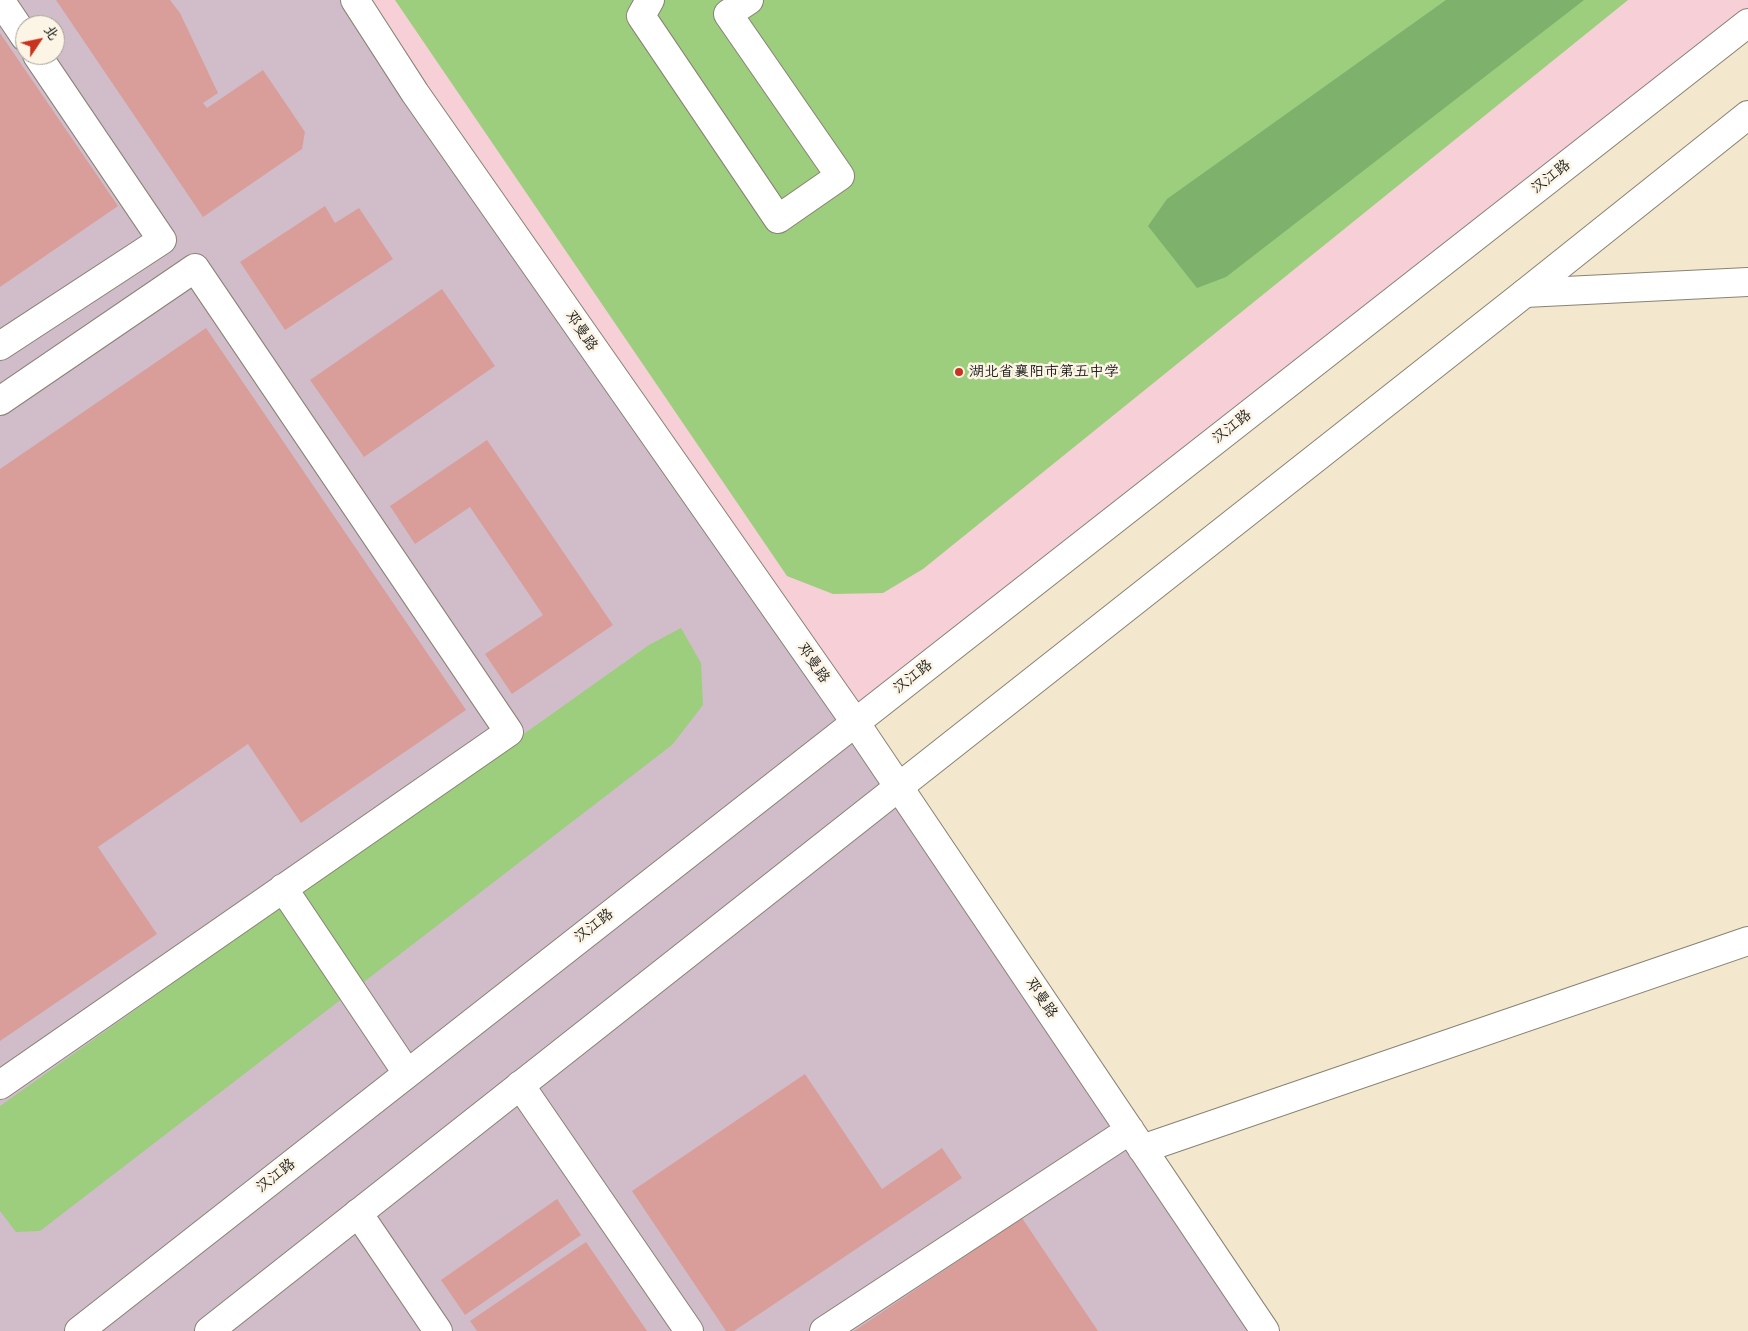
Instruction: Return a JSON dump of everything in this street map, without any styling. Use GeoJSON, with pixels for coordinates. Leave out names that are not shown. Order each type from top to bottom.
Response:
{"type":"FeatureCollection","features":[{"type":"Feature","properties":{"kind":"main road"},"geometry":{"type":"LineString","coordinates":[[0,0],[15,22]]}},
{"type":"Feature","properties":{"kind":"main road","name":"邓曼路"},"geometry":{"type":"LineString","coordinates":[[355,0],[420,101],[855,722],[1265,1331]]}},
{"type":"Feature","properties":{"kind":"main road"},"geometry":{"type":"LineString","coordinates":[[650,0],[641,16],[778,219],[840,176],[728,14],[749,0]]}},
{"type":"Feature","properties":{"kind":"main road","name":"汉江路"},"geometry":{"type":"LineString","coordinates":[[79,1331],[1748,22]]}},
{"type":"Feature","properties":{"kind":"main road"},"geometry":{"type":"LineString","coordinates":[[0,346],[162,240],[44,65]]}},
{"type":"Feature","properties":{"kind":"main road"},"geometry":{"type":"LineString","coordinates":[[209,1331],[1748,115]]}},
{"type":"Feature","properties":{"kind":"main road"},"geometry":{"type":"LineString","coordinates":[[0,400],[195,268],[509,732],[0,1085]]}},
{"type":"Feature","properties":{"kind":"main road"},"geometry":{"type":"LineString","coordinates":[[1525,293],[1748,282]]}},
{"type":"Feature","properties":{"kind":"main road"},"geometry":{"type":"LineString","coordinates":[[283,888],[407,1073]]}},
{"type":"Feature","properties":{"kind":"main road"},"geometry":{"type":"LineString","coordinates":[[824,1331],[1136,1140],[1748,941]]}},
{"type":"Feature","properties":{"kind":"main road"},"geometry":{"type":"LineString","coordinates":[[520,1086],[689,1331]]}},
{"type":"Feature","properties":{"kind":"main road"},"geometry":{"type":"LineString","coordinates":[[358,1213],[438,1331]]}},
{"type":"Feature","properties":{"kind":"shaded area"},"geometry":{"type":"Polygon","coordinates":[[[0,0],[370,0],[1265,1331],[0,1331],[0,0]]]}},
{"type":"Feature","properties":{"kind":"shaded area","name":"湖北省襄阳市第五中学"},"geometry":{"type":"Polygon","coordinates":[[[361,0],[1748,0],[1748,22],[855,722],[361,0]]]}},
{"type":"Feature","properties":{"kind":"green space","name":"湖北省襄阳市第五中学"},"geometry":{"type":"Polygon","coordinates":[[[395,0],[1628,0],[923,569],[883,593],[833,594],[787,576],[395,0]]]}},
{"type":"Feature","properties":{"kind":"green space"},"geometry":{"type":"Polygon","coordinates":[[[1446,0],[1584,0],[1226,277],[1197,288],[1148,226],[1167,199],[1446,0]]]}},
{"type":"Feature","properties":{"kind":"green space"},"geometry":{"type":"Polygon","coordinates":[[[681,628],[701,663],[703,705],[672,745],[40,1231],[16,1232],[0,1211],[0,1106],[649,645],[681,628]]]}},
{"type":"Feature","properties":{"kind":"building"},"geometry":{"type":"Polygon","coordinates":[[[56,0],[170,0],[180,13],[218,93],[203,103],[207,108],[263,70],[305,132],[302,149],[203,217],[56,0]]]}},
{"type":"Feature","properties":{"kind":"building"},"geometry":{"type":"Polygon","coordinates":[[[0,33],[15,55],[15,65],[22,65],[118,206],[0,287],[0,33]]]}},
{"type":"Feature","properties":{"kind":"building"},"geometry":{"type":"Polygon","coordinates":[[[325,206],[335,223],[359,208],[393,259],[285,330],[240,262],[325,206]]]}},
{"type":"Feature","properties":{"kind":"building"},"geometry":{"type":"Polygon","coordinates":[[[442,289],[495,366],[364,457],[310,380],[442,289]]]}},
{"type":"Feature","properties":{"kind":"building"},"geometry":{"type":"Polygon","coordinates":[[[206,328],[466,710],[301,823],[248,744],[98,847],[157,934],[0,1041],[0,469],[206,328]]]}},
{"type":"Feature","properties":{"kind":"building"},"geometry":{"type":"Polygon","coordinates":[[[487,440],[613,625],[512,694],[485,654],[543,615],[470,507],[415,544],[390,506],[487,440]]]}},
{"type":"Feature","properties":{"kind":"building"},"geometry":{"type":"Polygon","coordinates":[[[805,1074],[882,1189],[942,1148],[962,1178],[734,1331],[726,1331],[632,1191],[805,1074]]]}},
{"type":"Feature","properties":{"kind":"building"},"geometry":{"type":"Polygon","coordinates":[[[557,1199],[581,1235],[465,1315],[441,1280],[557,1199]]]}},
{"type":"Feature","properties":{"kind":"building"},"geometry":{"type":"Polygon","coordinates":[[[1022,1218],[1098,1331],[854,1331],[1022,1218]]]}},
{"type":"Feature","properties":{"kind":"building"},"geometry":{"type":"Polygon","coordinates":[[[586,1242],[647,1331],[477,1331],[470,1321],[586,1242]]]}},
{"type":"Feature","properties":{"kind":"place","name":"湖北省襄阳市第五中学"},"geometry":{"type":"Point","coordinates":[959,372]}}]}
